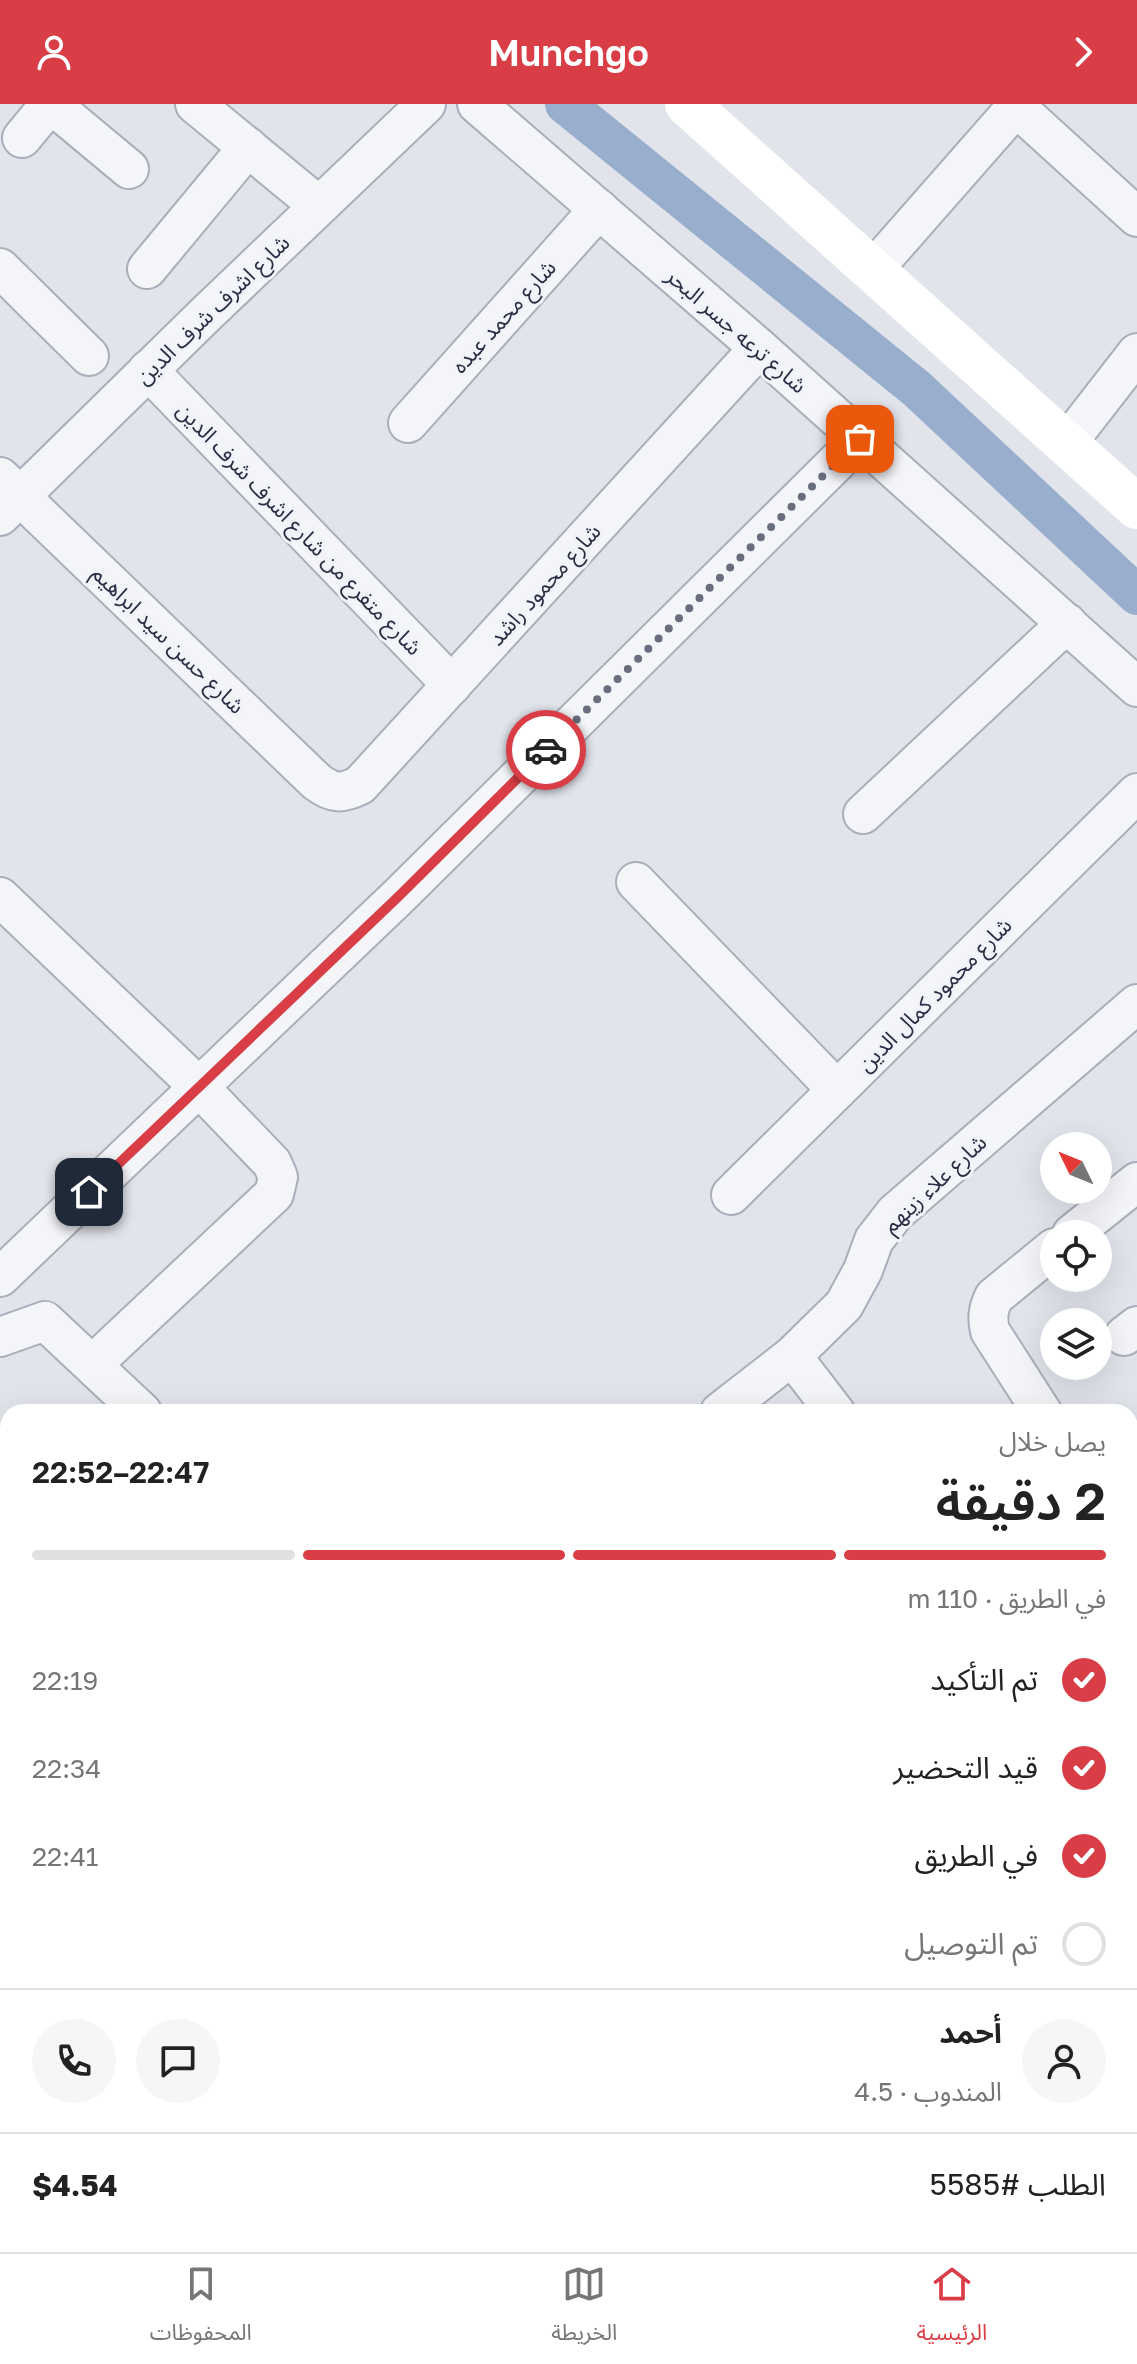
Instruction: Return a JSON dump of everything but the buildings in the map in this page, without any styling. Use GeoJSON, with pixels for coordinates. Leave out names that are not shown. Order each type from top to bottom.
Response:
{"type":"FeatureCollection","features":[{"type":"Feature","properties":{"kind":"street"},"geometry":{"type":"LineString","coordinates":[[22,138],[51,104],[129,169]]}},
{"type":"Feature","properties":{"kind":"street"},"geometry":{"type":"LineString","coordinates":[[195,104],[319,206]]}},
{"type":"Feature","properties":{"kind":"street","name":"شارع اشرف شرف الدين"},"geometry":{"type":"LineString","coordinates":[[7,496],[148,370],[426,104]]}},
{"type":"Feature","properties":{"kind":"street","name":"شارع ترعه جسر البحر"},"geometry":{"type":"LineString","coordinates":[[477,104],[759,348],[1137,687]]}},
{"type":"Feature","properties":{"kind":"street"},"geometry":{"type":"LineString","coordinates":[[687,104],[1137,507]]}},
{"type":"Feature","properties":{"kind":"street"},"geometry":{"type":"LineString","coordinates":[[872,271],[1014,105],[1137,217]]}},
{"type":"Feature","properties":{"kind":"street"},"geometry":{"type":"LineString","coordinates":[[147,269],[248,147]]}},
{"type":"Feature","properties":{"kind":"street","name":"شارع محمد عبده"},"geometry":{"type":"LineString","coordinates":[[408,423],[599,209]]}},
{"type":"Feature","properties":{"kind":"street"},"geometry":{"type":"LineString","coordinates":[[0,268],[89,356]]}},
{"type":"Feature","properties":{"kind":"street","name":"شارع محمود راشد"},"geometry":{"type":"LineString","coordinates":[[317,782],[328,790],[342,793],[360,785],[759,348]]}},
{"type":"Feature","properties":{"kind":"street"},"geometry":{"type":"LineString","coordinates":[[1067,443],[1137,353]]}},
{"type":"Feature","properties":{"kind":"street","name":"شارع متفرع من شارع اشرف شرف الدين"},"geometry":{"type":"LineString","coordinates":[[148,370],[452,685]]}},
{"type":"Feature","properties":{"kind":"street"},"geometry":{"type":"LineString","coordinates":[[0,1277],[399,896],[860,439]]}},
{"type":"Feature","properties":{"kind":"street","name":"شارع حسن سيد ابراهيم"},"geometry":{"type":"LineString","coordinates":[[7,496],[317,782]]}},
{"type":"Feature","properties":{"kind":"street"},"geometry":{"type":"LineString","coordinates":[[863,814],[1067,623]]}},
{"type":"Feature","properties":{"kind":"street","name":"شارع محمود كمال الدين"},"geometry":{"type":"LineString","coordinates":[[731,1195],[1137,793]]}},
{"type":"Feature","properties":{"kind":"street"},"geometry":{"type":"LineString","coordinates":[[636,882],[837,1090]]}},
{"type":"Feature","properties":{"kind":"street"},"geometry":{"type":"LineString","coordinates":[[0,897],[199,1087],[272,1163],[278,1177],[274,1194],[93,1364]]}},
{"type":"Feature","properties":{"kind":"street","name":"شارع علاء زينهم"},"geometry":{"type":"LineString","coordinates":[[733,1404],[792,1356],[844,1305],[863,1270],[874,1240],[895,1213],[1137,1004]]}},
{"type":"Feature","properties":{"kind":"street"},"geometry":{"type":"LineString","coordinates":[[1090,1220],[1137,1182]]}},
{"type":"Feature","properties":{"kind":"street"},"geometry":{"type":"LineString","coordinates":[[1037,1404],[990,1331],[988,1320],[994,1297],[1040,1259]]}},
{"type":"Feature","properties":{"kind":"street"},"geometry":{"type":"LineString","coordinates":[[0,1337],[45,1321],[134,1404]]}},
{"type":"Feature","properties":{"kind":"street"},"geometry":{"type":"LineString","coordinates":[[792,1356],[829,1404]]}},
{"type":"Feature","properties":{"kind":"waterway"},"geometry":{"type":"LineString","coordinates":[[565,104],[917,389],[1137,595]]}},
{"type":"Feature","properties":{"kind":"way so far"},"geometry":{"type":"LineString","coordinates":[[546,750],[860,439]]}},
{"type":"Feature","properties":{"kind":"route"},"geometry":{"type":"LineString","coordinates":[[89,1192],[399,896],[546,750]]}}]}
